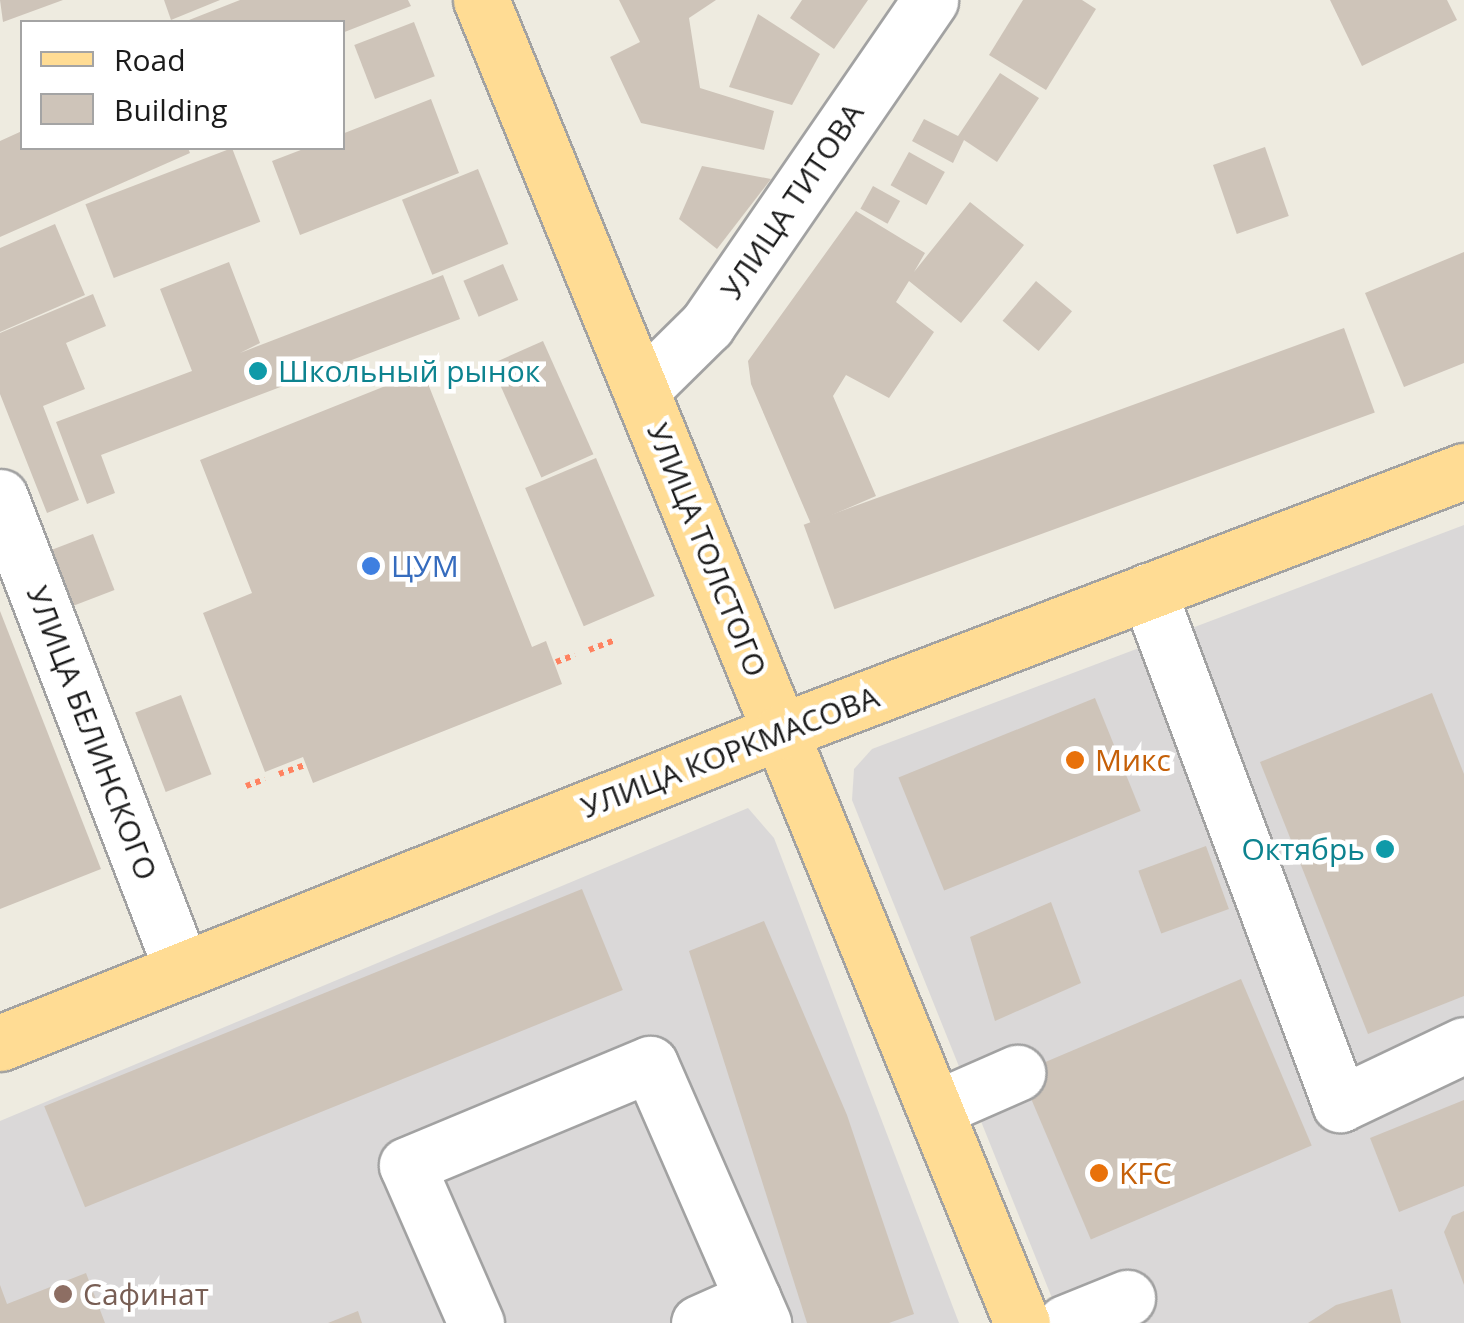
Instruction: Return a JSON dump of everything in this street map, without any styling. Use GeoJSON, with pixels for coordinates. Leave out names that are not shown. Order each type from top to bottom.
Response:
{"type":"FeatureCollection","features":[{"type":"Feature","properties":{"kind":"main road","name":"УЛИЦА ТОЛСТОГО"},"geometry":{"type":"LineString","coordinates":[[481,0],[1022,1323]]}},
{"type":"Feature","properties":{"kind":"main road","name":"УЛИЦА КОРКМАСОВА"},"geometry":{"type":"LineString","coordinates":[[0,1043],[782,731],[1148,591],[1461,482]]}},
{"type":"Feature","properties":{"kind":"street","name":"УЛИЦА ТИТОВА"},"geometry":{"type":"LineString","coordinates":[[641,390],[707,325],[930,0]]}},
{"type":"Feature","properties":{"kind":"street","name":"УЛИЦА БЕЛИНСКОГО"},"geometry":{"type":"LineString","coordinates":[[0,496],[182,970]]}},
{"type":"Feature","properties":{"kind":"street"},"geometry":{"type":"LineString","coordinates":[[1148,591],[1340,1104],[1464,1045]]}},
{"type":"Feature","properties":{"kind":"street"},"geometry":{"type":"LineString","coordinates":[[476,1323],[408,1165],[650,1064],[758,1311],[699,1323]]}},
{"type":"Feature","properties":{"kind":"street"},"geometry":{"type":"LineString","coordinates":[[935,1109],[1017,1073]]}},
{"type":"Feature","properties":{"kind":"street"},"geometry":{"type":"LineString","coordinates":[[1064,1323],[1127,1298]]}},
{"type":"Feature","properties":{"kind":"path"},"geometry":{"type":"LineString","coordinates":[[589,650],[615,640]]}},
{"type":"Feature","properties":{"kind":"path"},"geometry":{"type":"LineString","coordinates":[[556,662],[575,654]]}},
{"type":"Feature","properties":{"kind":"path"},"geometry":{"type":"LineString","coordinates":[[279,774],[305,764]]}},
{"type":"Feature","properties":{"kind":"path"},"geometry":{"type":"LineString","coordinates":[[246,786],[265,779]]}},
{"type":"Feature","properties":{"kind":"shaded area"},"geometry":{"type":"Polygon","coordinates":[[[1464,525],[1464,1323],[1062,1323],[852,800],[854,769],[872,749],[1464,525]]]}},
{"type":"Feature","properties":{"kind":"shaded area"},"geometry":{"type":"Polygon","coordinates":[[[748,808],[774,838],[959,1323],[0,1323],[0,1121],[748,808]]]}},
{"type":"Feature","properties":{"kind":"building"},"geometry":{"type":"Polygon","coordinates":[[[0,0],[63,0],[3,22],[0,0]]]}},
{"type":"Feature","properties":{"kind":"building"},"geometry":{"type":"Polygon","coordinates":[[[164,0],[220,0],[171,20],[164,0]]]}},
{"type":"Feature","properties":{"kind":"building"},"geometry":{"type":"Polygon","coordinates":[[[240,0],[408,0],[411,6],[345,32],[345,20],[189,20],[240,0]]]}},
{"type":"Feature","properties":{"kind":"building"},"geometry":{"type":"Polygon","coordinates":[[[619,0],[716,0],[689,18],[700,88],[774,111],[764,150],[641,123],[610,57],[640,42],[619,0]]]}},
{"type":"Feature","properties":{"kind":"building"},"geometry":{"type":"Polygon","coordinates":[[[802,0],[868,0],[834,49],[790,18],[802,0]]]}},
{"type":"Feature","properties":{"kind":"building"},"geometry":{"type":"Polygon","coordinates":[[[1023,0],[1082,0],[1096,9],[1046,90],[989,55],[1023,0]]]}},
{"type":"Feature","properties":{"kind":"building"},"geometry":{"type":"Polygon","coordinates":[[[1330,0],[1447,0],[1457,20],[1362,66],[1330,0]]]}},
{"type":"Feature","properties":{"kind":"building"},"geometry":{"type":"Polygon","coordinates":[[[758,14],[820,54],[792,105],[729,87],[758,14]]]}},
{"type":"Feature","properties":{"kind":"building"},"geometry":{"type":"Polygon","coordinates":[[[414,22],[435,76],[375,99],[354,45],[414,22]]]}},
{"type":"Feature","properties":{"kind":"building"},"geometry":{"type":"Polygon","coordinates":[[[1000,73],[1039,98],[997,162],[964,140],[953,163],[912,141],[924,119],[958,136],[1000,73]]]}},
{"type":"Feature","properties":{"kind":"building"},"geometry":{"type":"Polygon","coordinates":[[[431,99],[459,173],[300,235],[272,161],[301,150],[345,150],[345,133],[431,99]]]}},
{"type":"Feature","properties":{"kind":"building"},"geometry":{"type":"Polygon","coordinates":[[[20,132],[20,150],[190,153],[0,237],[0,141],[20,132]]]}},
{"type":"Feature","properties":{"kind":"building"},"geometry":{"type":"Polygon","coordinates":[[[1265,147],[1289,216],[1237,234],[1213,165],[1265,147]]]}},
{"type":"Feature","properties":{"kind":"building"},"geometry":{"type":"Polygon","coordinates":[[[233,150],[260,222],[114,278],[85,204],[233,150]]]}},
{"type":"Feature","properties":{"kind":"building"},"geometry":{"type":"Polygon","coordinates":[[[909,152],[945,172],[926,205],[891,185],[909,152]]]}},
{"type":"Feature","properties":{"kind":"building"},"geometry":{"type":"Polygon","coordinates":[[[702,166],[771,179],[717,249],[679,219],[702,166]]]}},
{"type":"Feature","properties":{"kind":"building"},"geometry":{"type":"Polygon","coordinates":[[[478,169],[508,244],[432,275],[402,200],[478,169]]]}},
{"type":"Feature","properties":{"kind":"building"},"geometry":{"type":"Polygon","coordinates":[[[873,186],[900,201],[888,224],[860,209],[873,186]]]}},
{"type":"Feature","properties":{"kind":"building"},"geometry":{"type":"Polygon","coordinates":[[[970,202],[1024,245],[961,323],[909,281],[896,302],[934,332],[889,398],[846,375],[833,396],[876,496],[811,524],[751,384],[748,361],[856,211],[925,253],[914,272],[970,202]]]}},
{"type":"Feature","properties":{"kind":"building"},"geometry":{"type":"Polygon","coordinates":[[[55,224],[85,295],[0,332],[0,248],[55,224]]]}},
{"type":"Feature","properties":{"kind":"building"},"geometry":{"type":"Polygon","coordinates":[[[1464,252],[1464,363],[1404,387],[1365,293],[1464,252]]]}},
{"type":"Feature","properties":{"kind":"building","name":"Школьный рынок"},"geometry":{"type":"Polygon","coordinates":[[[229,262],[260,343],[240,353],[443,275],[460,319],[101,455],[115,493],[87,504],[56,422],[192,371],[160,289],[229,262]]]}},
{"type":"Feature","properties":{"kind":"building"},"geometry":{"type":"Polygon","coordinates":[[[503,264],[518,300],[479,317],[463,281],[503,264]]]}},
{"type":"Feature","properties":{"kind":"building"},"geometry":{"type":"Polygon","coordinates":[[[1036,281],[1072,311],[1039,351],[1003,321],[1036,281]]]}},
{"type":"Feature","properties":{"kind":"building"},"geometry":{"type":"Polygon","coordinates":[[[93,294],[106,326],[66,343],[85,389],[43,406],[79,500],[47,513],[0,394],[0,333],[93,294]]]}},
{"type":"Feature","properties":{"kind":"building"},"geometry":{"type":"Polygon","coordinates":[[[1344,328],[1375,413],[834,609],[804,525],[1344,328]]]}},
{"type":"Feature","properties":{"kind":"building"},"geometry":{"type":"Polygon","coordinates":[[[543,341],[593,454],[541,477],[491,364],[543,341]]]}},
{"type":"Feature","properties":{"kind":"building"},"geometry":{"type":"Polygon","coordinates":[[[423,371],[532,647],[546,641],[562,684],[313,783],[303,757],[265,772],[203,613],[252,593],[200,460],[423,371]]]}},
{"type":"Feature","properties":{"kind":"building"},"geometry":{"type":"Polygon","coordinates":[[[596,458],[655,596],[584,626],[525,488],[596,458]]]}},
{"type":"Feature","properties":{"kind":"building"},"geometry":{"type":"Polygon","coordinates":[[[93,534],[115,590],[73,606],[52,550],[93,534]]]}},
{"type":"Feature","properties":{"kind":"building"},"geometry":{"type":"Polygon","coordinates":[[[0,611],[101,869],[0,909],[0,611]]]}},
{"type":"Feature","properties":{"kind":"building"},"geometry":{"type":"Polygon","coordinates":[[[1432,693],[1464,774],[1464,996],[1368,1034],[1260,762],[1432,693]]]}},
{"type":"Feature","properties":{"kind":"building"},"geometry":{"type":"Polygon","coordinates":[[[181,695],[211,774],[166,792],[135,713],[181,695]]]}},
{"type":"Feature","properties":{"kind":"building"},"geometry":{"type":"Polygon","coordinates":[[[1095,698],[1141,811],[944,891],[898,777],[1095,698]]]}},
{"type":"Feature","properties":{"kind":"building"},"geometry":{"type":"Polygon","coordinates":[[[1206,846],[1229,909],[1161,934],[1138,871],[1206,846]]]}},
{"type":"Feature","properties":{"kind":"building"},"geometry":{"type":"Polygon","coordinates":[[[582,889],[623,990],[85,1207],[44,1106],[582,889]]]}},
{"type":"Feature","properties":{"kind":"building"},"geometry":{"type":"Polygon","coordinates":[[[1051,902],[1081,983],[995,1021],[970,937],[1051,902]]]}},
{"type":"Feature","properties":{"kind":"building"},"geometry":{"type":"Polygon","coordinates":[[[764,921],[847,1115],[914,1314],[889,1323],[807,1323],[689,951],[764,921]]]}},
{"type":"Feature","properties":{"kind":"building"},"geometry":{"type":"Polygon","coordinates":[[[1241,979],[1312,1146],[1091,1239],[1020,1073],[1241,979]]]}},
{"type":"Feature","properties":{"kind":"building"},"geometry":{"type":"Polygon","coordinates":[[[1464,1100],[1464,1186],[1399,1212],[1370,1138],[1464,1100]]]}},
{"type":"Feature","properties":{"kind":"building"},"geometry":{"type":"Polygon","coordinates":[[[1464,1211],[1464,1285],[1444,1232],[1452,1216],[1464,1211]]]}},
{"type":"Feature","properties":{"kind":"building","name":"Сафинат"},"geometry":{"type":"Polygon","coordinates":[[[86,1273],[105,1323],[0,1323],[0,1285],[7,1304],[86,1273]]]}},
{"type":"Feature","properties":{"kind":"building"},"geometry":{"type":"Polygon","coordinates":[[[1392,1289],[1401,1323],[1308,1323],[1336,1305],[1392,1289]]]}},
{"type":"Feature","properties":{"kind":"building"},"geometry":{"type":"Polygon","coordinates":[[[358,1311],[362,1323],[328,1323],[358,1311]]]}},
{"type":"Feature","properties":{"kind":"place","name":"Школьный рынок"},"geometry":{"type":"Point","coordinates":[258,371]}},
{"type":"Feature","properties":{"kind":"place","name":"ЦУМ"},"geometry":{"type":"Point","coordinates":[371,566]}},
{"type":"Feature","properties":{"kind":"place","name":"Микс"},"geometry":{"type":"Point","coordinates":[1075,760]}},
{"type":"Feature","properties":{"kind":"place","name":"Октябрь"},"geometry":{"type":"Point","coordinates":[1385,849]}},
{"type":"Feature","properties":{"kind":"place","name":"KFC"},"geometry":{"type":"Point","coordinates":[1099,1173]}},
{"type":"Feature","properties":{"kind":"place","name":"Сафинат"},"geometry":{"type":"Point","coordinates":[63,1294]}}]}
